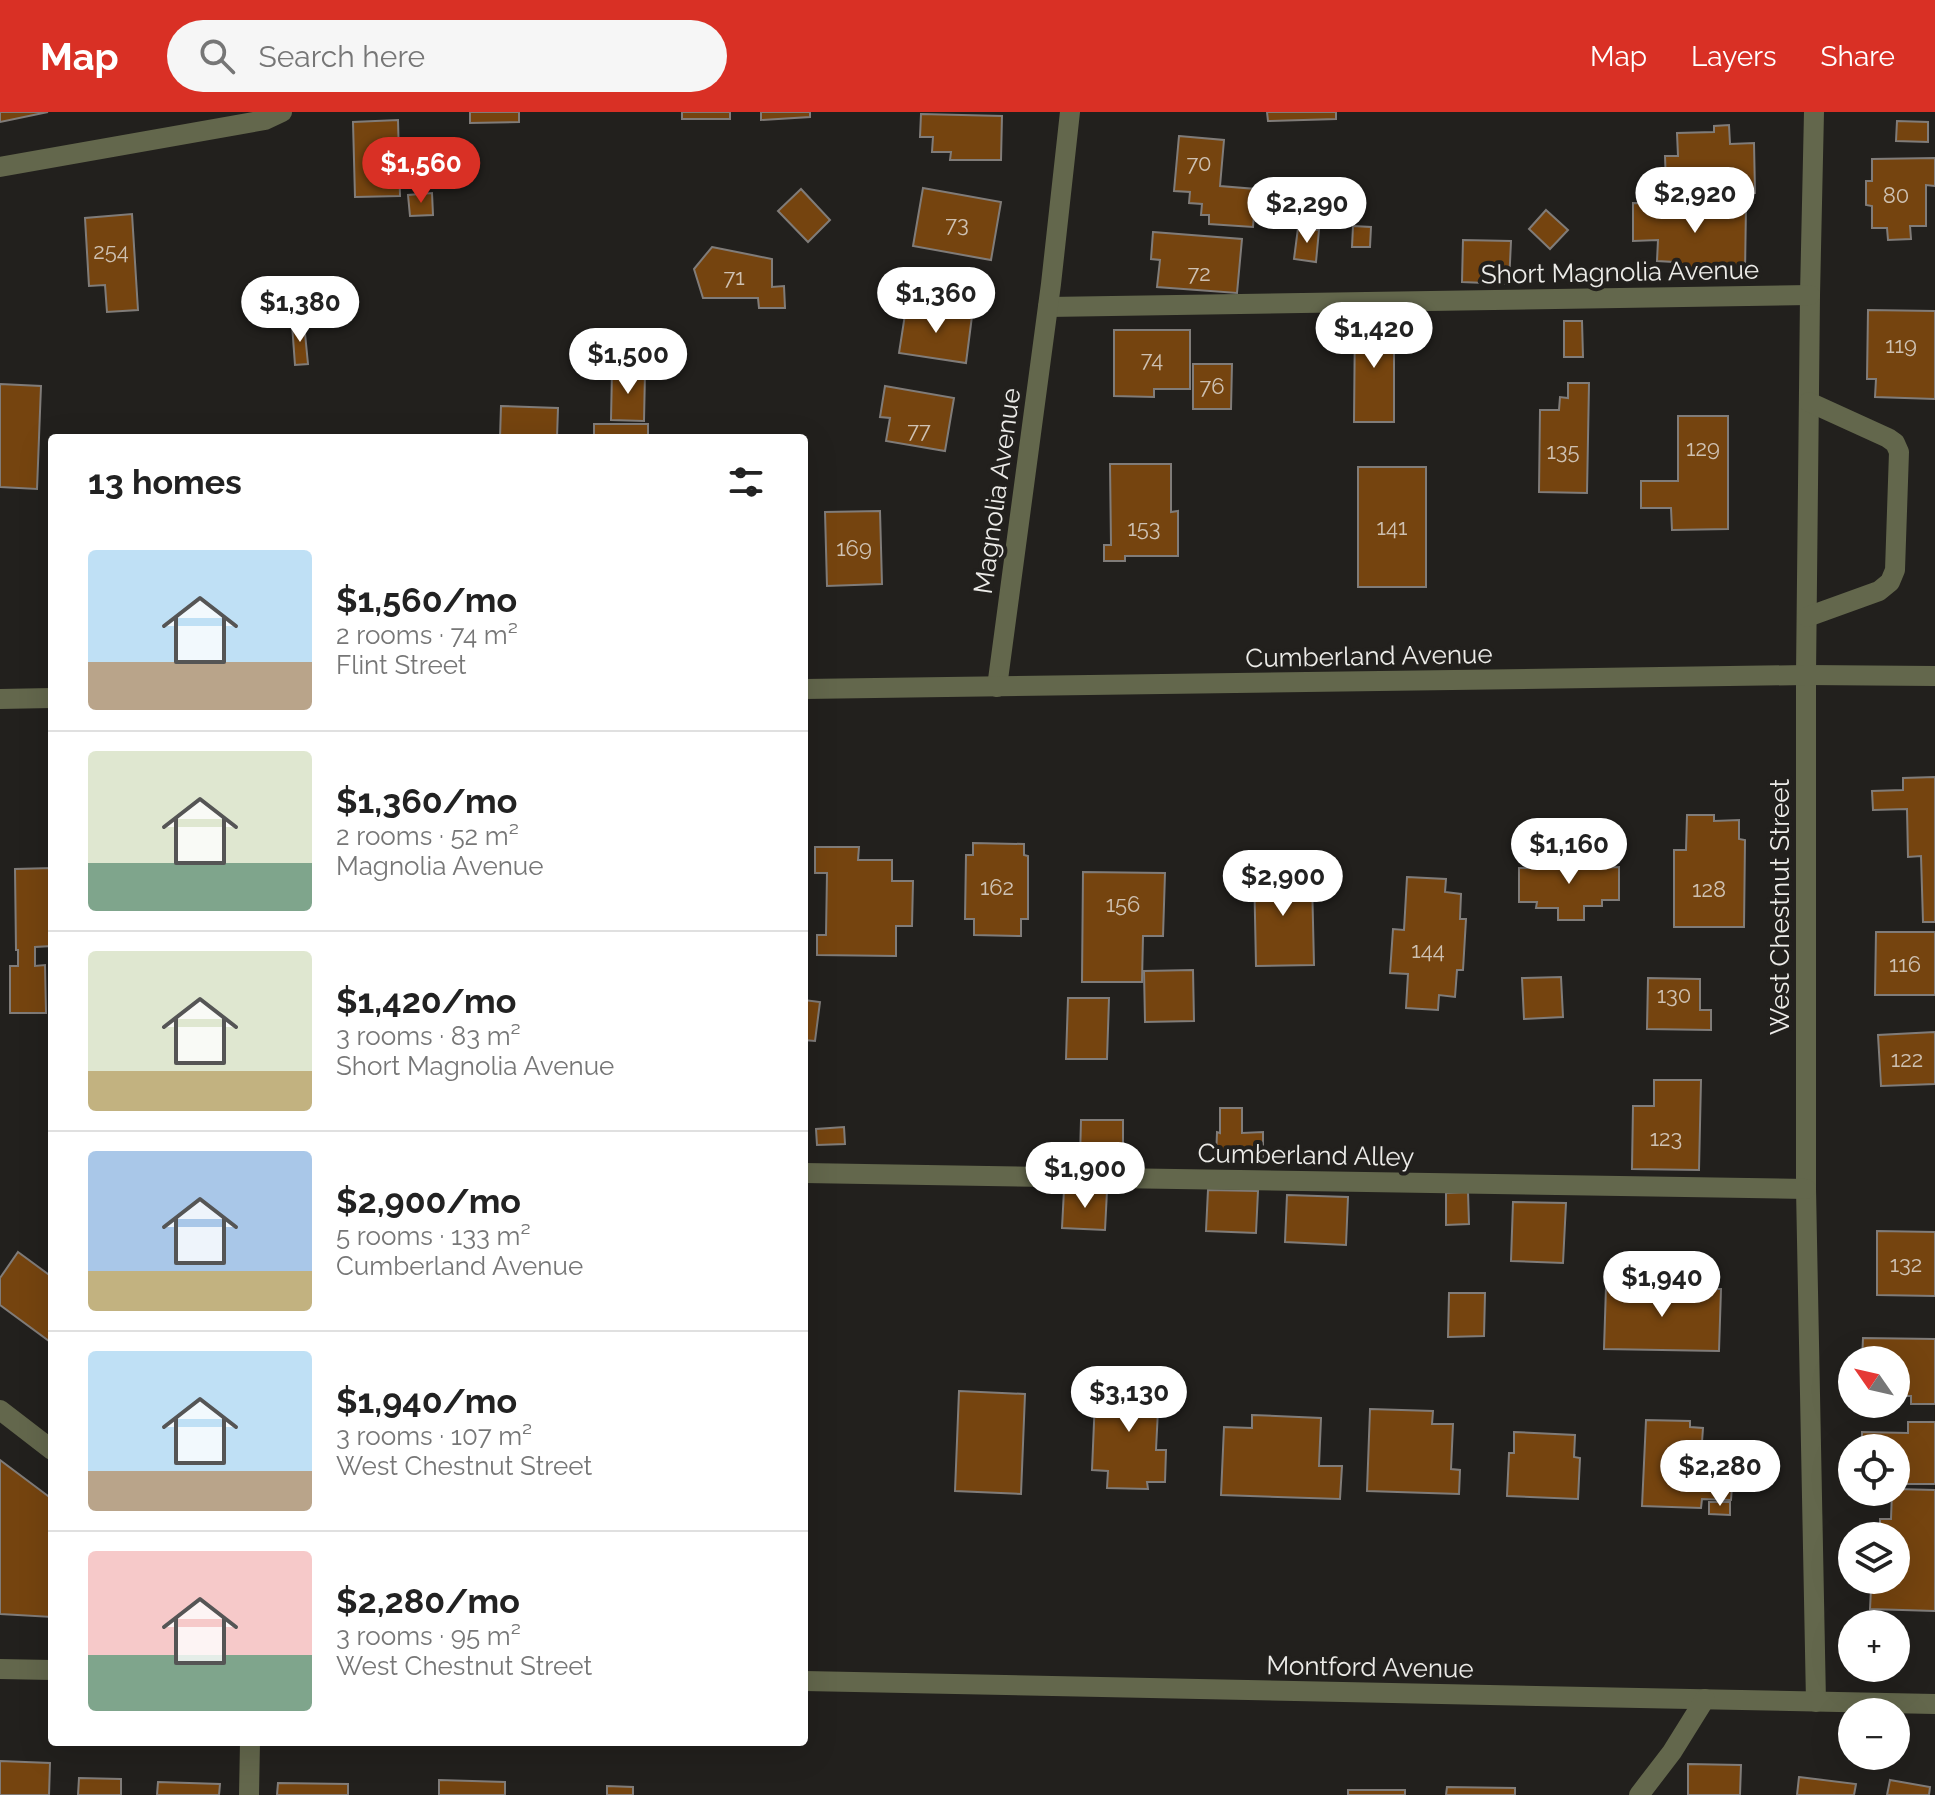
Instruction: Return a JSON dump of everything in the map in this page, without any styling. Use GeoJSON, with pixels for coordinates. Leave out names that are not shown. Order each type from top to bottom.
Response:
{"type":"FeatureCollection","features":[{"type":"Feature","properties":{"kind":"street"},"geometry":{"type":"LineString","coordinates":[[0,167],[265,120],[282,112]]}},
{"type":"Feature","properties":{"kind":"street","name":"Magnolia Avenue"},"geometry":{"type":"LineString","coordinates":[[997,687],[1048,307],[1070,112]]}},
{"type":"Feature","properties":{"kind":"street","name":"West Chestnut Street"},"geometry":{"type":"LineString","coordinates":[[1814,112],[1806,675],[1806,1189],[1816,1702]]}},
{"type":"Feature","properties":{"kind":"street","name":"Short Magnolia Avenue"},"geometry":{"type":"LineString","coordinates":[[1048,307],[1810,295]]}},
{"type":"Feature","properties":{"kind":"street"},"geometry":{"type":"LineString","coordinates":[[1807,617],[1879,591],[1890,582],[1895,570],[1899,452],[1895,443],[1888,438],[1809,402]]}},
{"type":"Feature","properties":{"kind":"street","name":"Cumberland Avenue"},"geometry":{"type":"LineString","coordinates":[[808,689],[1806,675],[1935,676]]}},
{"type":"Feature","properties":{"kind":"street"},"geometry":{"type":"LineString","coordinates":[[0,699],[48,698]]}},
{"type":"Feature","properties":{"kind":"street","name":"Cumberland Alley"},"geometry":{"type":"LineString","coordinates":[[808,1173],[1806,1189]]}},
{"type":"Feature","properties":{"kind":"street"},"geometry":{"type":"LineString","coordinates":[[0,1410],[48,1447]]}},
{"type":"Feature","properties":{"kind":"street"},"geometry":{"type":"LineString","coordinates":[[0,1669],[48,1670]]}},
{"type":"Feature","properties":{"kind":"street","name":"Montford Avenue"},"geometry":{"type":"LineString","coordinates":[[808,1681],[1935,1704]]}},
{"type":"Feature","properties":{"kind":"street"},"geometry":{"type":"LineString","coordinates":[[1639,1795],[1672,1752],[1705,1699]]}},
{"type":"Feature","properties":{"kind":"street"},"geometry":{"type":"LineString","coordinates":[[249,1795],[250,1746]]}},
{"type":"Feature","properties":{"kind":"building"},"geometry":{"type":"Polygon","coordinates":[[[0,112],[48,112],[0,122],[0,112]]]}},
{"type":"Feature","properties":{"kind":"building"},"geometry":{"type":"Polygon","coordinates":[[[470,112],[519,112],[519,122],[470,123],[470,112]]]}},
{"type":"Feature","properties":{"kind":"building"},"geometry":{"type":"Polygon","coordinates":[[[682,112],[730,112],[730,119],[682,119],[682,112]]]}},
{"type":"Feature","properties":{"kind":"building"},"geometry":{"type":"Polygon","coordinates":[[[761,112],[810,112],[810,117],[761,120],[761,112]]]}},
{"type":"Feature","properties":{"kind":"building"},"geometry":{"type":"Polygon","coordinates":[[[1267,112],[1336,112],[1336,119],[1268,121],[1267,112]]]}},
{"type":"Feature","properties":{"kind":"building"},"geometry":{"type":"Polygon","coordinates":[[[921,114],[1002,116],[1001,160],[950,160],[951,152],[932,152],[933,137],[920,137],[921,114]]]}},
{"type":"Feature","properties":{"kind":"building"},"geometry":{"type":"Polygon","coordinates":[[[398,120],[400,196],[355,197],[353,122],[398,120]]]}},
{"type":"Feature","properties":{"kind":"building"},"geometry":{"type":"Polygon","coordinates":[[[1897,121],[1928,122],[1928,142],[1896,141],[1897,121]]]}},
{"type":"Feature","properties":{"kind":"building"},"geometry":{"type":"Polygon","coordinates":[[[1729,125],[1730,144],[1754,143],[1755,193],[1685,195],[1685,184],[1666,185],[1665,156],[1678,156],[1677,133],[1714,132],[1714,126],[1729,125]]]}},
{"type":"Feature","properties":{"kind":"building"},"geometry":{"type":"Polygon","coordinates":[[[1179,136],[1224,140],[1220,186],[1256,189],[1253,227],[1209,224],[1209,215],[1201,215],[1202,204],[1189,203],[1190,192],[1174,191],[1179,136]]]}},
{"type":"Feature","properties":{"kind":"building"},"geometry":{"type":"Polygon","coordinates":[[[1935,158],[1935,186],[1926,185],[1926,226],[1910,226],[1911,239],[1888,240],[1887,228],[1872,228],[1872,206],[1866,205],[1866,181],[1872,181],[1872,159],[1935,158]]]}},
{"type":"Feature","properties":{"kind":"building"},"geometry":{"type":"Polygon","coordinates":[[[923,188],[1001,202],[991,260],[913,246],[923,188]]]}},
{"type":"Feature","properties":{"kind":"building"},"geometry":{"type":"Polygon","coordinates":[[[801,189],[830,220],[808,242],[778,211],[801,189]]]}},
{"type":"Feature","properties":{"kind":"building"},"geometry":{"type":"Polygon","coordinates":[[[432,193],[433,215],[410,216],[408,195],[432,193]]]}},
{"type":"Feature","properties":{"kind":"building"},"geometry":{"type":"Polygon","coordinates":[[[1633,203],[1746,204],[1745,274],[1673,273],[1674,262],[1657,261],[1658,240],[1633,241],[1633,203]]]}},
{"type":"Feature","properties":{"kind":"building"},"geometry":{"type":"Polygon","coordinates":[[[1546,210],[1568,230],[1550,249],[1529,229],[1546,210]]]}},
{"type":"Feature","properties":{"kind":"building"},"geometry":{"type":"Polygon","coordinates":[[[132,214],[138,310],[107,312],[105,285],[89,286],[85,218],[132,214]]]}},
{"type":"Feature","properties":{"kind":"building"},"geometry":{"type":"Polygon","coordinates":[[[1353,226],[1371,227],[1370,247],[1352,247],[1353,226]]]}},
{"type":"Feature","properties":{"kind":"building"},"geometry":{"type":"Polygon","coordinates":[[[1298,228],[1319,230],[1316,262],[1294,259],[1298,228]]]}},
{"type":"Feature","properties":{"kind":"building"},"geometry":{"type":"Polygon","coordinates":[[[1153,232],[1242,239],[1237,293],[1157,287],[1160,260],[1151,259],[1153,232]]]}},
{"type":"Feature","properties":{"kind":"building"},"geometry":{"type":"Polygon","coordinates":[[[1463,240],[1511,241],[1509,284],[1462,282],[1463,240]]]}},
{"type":"Feature","properties":{"kind":"building"},"geometry":{"type":"Polygon","coordinates":[[[712,247],[772,259],[772,287],[784,286],[785,308],[759,308],[758,298],[703,298],[694,269],[712,247]]]}},
{"type":"Feature","properties":{"kind":"building"},"geometry":{"type":"Polygon","coordinates":[[[906,308],[972,316],[966,363],[899,353],[906,308]]]}},
{"type":"Feature","properties":{"kind":"building"},"geometry":{"type":"Polygon","coordinates":[[[1868,310],[1935,311],[1935,399],[1875,397],[1876,379],[1867,379],[1868,310]]]}},
{"type":"Feature","properties":{"kind":"building"},"geometry":{"type":"Polygon","coordinates":[[[1355,317],[1394,317],[1394,422],[1354,422],[1355,317]]]}},
{"type":"Feature","properties":{"kind":"building"},"geometry":{"type":"Polygon","coordinates":[[[1564,321],[1582,321],[1583,357],[1564,357],[1564,321]]]}},
{"type":"Feature","properties":{"kind":"building"},"geometry":{"type":"Polygon","coordinates":[[[304,323],[308,364],[295,365],[292,324],[304,323]]]}},
{"type":"Feature","properties":{"kind":"building"},"geometry":{"type":"Polygon","coordinates":[[[1114,330],[1190,330],[1190,389],[1154,389],[1154,397],[1114,396],[1114,330]]]}},
{"type":"Feature","properties":{"kind":"building"},"geometry":{"type":"Polygon","coordinates":[[[1193,364],[1232,364],[1231,409],[1193,409],[1193,364]]]}},
{"type":"Feature","properties":{"kind":"building"},"geometry":{"type":"Polygon","coordinates":[[[612,371],[645,372],[644,421],[611,420],[612,371]]]}},
{"type":"Feature","properties":{"kind":"building"},"geometry":{"type":"Polygon","coordinates":[[[1568,383],[1589,383],[1587,493],[1539,492],[1540,410],[1559,410],[1560,397],[1568,398],[1568,383]]]}},
{"type":"Feature","properties":{"kind":"building"},"geometry":{"type":"Polygon","coordinates":[[[0,384],[41,386],[37,489],[0,487],[0,384]]]}},
{"type":"Feature","properties":{"kind":"building"},"geometry":{"type":"Polygon","coordinates":[[[885,386],[954,398],[945,451],[886,441],[890,418],[880,417],[885,386]]]}},
{"type":"Feature","properties":{"kind":"building"},"geometry":{"type":"Polygon","coordinates":[[[501,406],[558,408],[557,434],[500,434],[501,406]]]}},
{"type":"Feature","properties":{"kind":"building"},"geometry":{"type":"Polygon","coordinates":[[[1678,416],[1728,416],[1728,529],[1672,530],[1671,508],[1641,508],[1641,481],[1678,481],[1678,416]]]}},
{"type":"Feature","properties":{"kind":"building"},"geometry":{"type":"Polygon","coordinates":[[[594,424],[648,424],[648,434],[594,434],[594,424]]]}},
{"type":"Feature","properties":{"kind":"building"},"geometry":{"type":"Polygon","coordinates":[[[1110,464],[1171,464],[1171,512],[1178,511],[1178,556],[1125,556],[1125,561],[1104,561],[1104,545],[1111,545],[1110,464]]]}},
{"type":"Feature","properties":{"kind":"building"},"geometry":{"type":"Polygon","coordinates":[[[1358,467],[1426,467],[1426,587],[1358,587],[1358,467]]]}},
{"type":"Feature","properties":{"kind":"building"},"geometry":{"type":"Polygon","coordinates":[[[880,511],[882,584],[827,586],[825,512],[880,511]]]}},
{"type":"Feature","properties":{"kind":"building"},"geometry":{"type":"Polygon","coordinates":[[[1935,777],[1935,922],[1923,922],[1921,856],[1908,857],[1907,809],[1873,810],[1872,791],[1903,790],[1903,778],[1935,777]]]}},
{"type":"Feature","properties":{"kind":"building"},"geometry":{"type":"Polygon","coordinates":[[[1687,815],[1714,815],[1714,821],[1739,820],[1739,839],[1745,840],[1744,927],[1674,927],[1674,850],[1686,850],[1687,815]]]}},
{"type":"Feature","properties":{"kind":"building"},"geometry":{"type":"Polygon","coordinates":[[[973,843],[1024,844],[1024,855],[1028,856],[1028,919],[1021,919],[1021,936],[974,935],[974,919],[965,919],[966,855],[973,855],[973,843]]]}},
{"type":"Feature","properties":{"kind":"building"},"geometry":{"type":"Polygon","coordinates":[[[815,847],[859,847],[858,860],[892,860],[892,881],[913,881],[912,926],[896,926],[896,956],[817,955],[817,935],[826,935],[827,873],[815,873],[815,847]]]}},
{"type":"Feature","properties":{"kind":"building"},"geometry":{"type":"Polygon","coordinates":[[[1536,861],[1601,861],[1601,868],[1619,867],[1619,900],[1602,900],[1602,906],[1584,906],[1584,920],[1558,920],[1558,908],[1536,908],[1537,902],[1519,902],[1519,868],[1536,868],[1536,861]]]}},
{"type":"Feature","properties":{"kind":"building"},"geometry":{"type":"Polygon","coordinates":[[[1294,866],[1294,881],[1312,880],[1314,965],[1256,966],[1254,867],[1294,866]]]}},
{"type":"Feature","properties":{"kind":"building"},"geometry":{"type":"Polygon","coordinates":[[[48,868],[48,946],[35,947],[35,966],[45,965],[46,1013],[10,1013],[10,966],[18,966],[15,869],[48,868]]]}},
{"type":"Feature","properties":{"kind":"building"},"geometry":{"type":"Polygon","coordinates":[[[1083,872],[1165,873],[1163,936],[1143,936],[1142,982],[1082,982],[1083,872]]]}},
{"type":"Feature","properties":{"kind":"building"},"geometry":{"type":"Polygon","coordinates":[[[1407,877],[1446,879],[1445,892],[1461,894],[1460,919],[1466,919],[1463,970],[1457,970],[1455,997],[1439,995],[1438,1010],[1406,1008],[1408,974],[1390,973],[1393,929],[1404,930],[1407,877]]]}},
{"type":"Feature","properties":{"kind":"building"},"geometry":{"type":"Polygon","coordinates":[[[1876,932],[1935,932],[1935,995],[1875,995],[1876,932]]]}},
{"type":"Feature","properties":{"kind":"building"},"geometry":{"type":"Polygon","coordinates":[[[1193,970],[1194,1021],[1145,1022],[1144,971],[1193,970]]]}},
{"type":"Feature","properties":{"kind":"building"},"geometry":{"type":"Polygon","coordinates":[[[1561,977],[1563,1017],[1524,1019],[1522,978],[1561,977]]]}},
{"type":"Feature","properties":{"kind":"building"},"geometry":{"type":"Polygon","coordinates":[[[1648,978],[1700,979],[1700,1010],[1711,1010],[1711,1030],[1647,1029],[1648,978]]]}},
{"type":"Feature","properties":{"kind":"building"},"geometry":{"type":"Polygon","coordinates":[[[1068,998],[1109,998],[1107,1059],[1066,1059],[1068,998]]]}},
{"type":"Feature","properties":{"kind":"building"},"geometry":{"type":"Polygon","coordinates":[[[808,1000],[820,1002],[815,1041],[808,1040],[808,1000]]]}},
{"type":"Feature","properties":{"kind":"building"},"geometry":{"type":"Polygon","coordinates":[[[1935,1032],[1935,1084],[1881,1086],[1878,1035],[1935,1032]]]}},
{"type":"Feature","properties":{"kind":"building"},"geometry":{"type":"Polygon","coordinates":[[[1654,1080],[1701,1080],[1699,1170],[1632,1169],[1633,1106],[1654,1106],[1654,1080]]]}},
{"type":"Feature","properties":{"kind":"building"},"geometry":{"type":"Polygon","coordinates":[[[1220,1108],[1242,1108],[1242,1133],[1263,1132],[1263,1159],[1216,1159],[1220,1108]]]}},
{"type":"Feature","properties":{"kind":"building"},"geometry":{"type":"Polygon","coordinates":[[[1081,1120],[1123,1120],[1123,1158],[1080,1158],[1081,1120]]]}},
{"type":"Feature","properties":{"kind":"building"},"geometry":{"type":"Polygon","coordinates":[[[844,1127],[845,1144],[817,1145],[816,1129],[844,1127]]]}},
{"type":"Feature","properties":{"kind":"building"},"geometry":{"type":"Polygon","coordinates":[[[1064,1190],[1107,1191],[1105,1230],[1062,1228],[1064,1190]]]}},
{"type":"Feature","properties":{"kind":"building"},"geometry":{"type":"Polygon","coordinates":[[[1208,1190],[1258,1191],[1256,1233],[1206,1231],[1208,1190]]]}},
{"type":"Feature","properties":{"kind":"building"},"geometry":{"type":"Polygon","coordinates":[[[1468,1192],[1469,1224],[1446,1225],[1446,1193],[1468,1192]]]}},
{"type":"Feature","properties":{"kind":"building"},"geometry":{"type":"Polygon","coordinates":[[[1287,1195],[1348,1197],[1346,1245],[1285,1242],[1287,1195]]]}},
{"type":"Feature","properties":{"kind":"building"},"geometry":{"type":"Polygon","coordinates":[[[1513,1202],[1566,1203],[1563,1263],[1511,1261],[1513,1202]]]}},
{"type":"Feature","properties":{"kind":"building"},"geometry":{"type":"Polygon","coordinates":[[[1877,1231],[1935,1232],[1935,1296],[1877,1295],[1877,1231]]]}},
{"type":"Feature","properties":{"kind":"building"},"geometry":{"type":"Polygon","coordinates":[[[18,1252],[48,1274],[48,1340],[0,1305],[0,1278],[18,1252]]]}},
{"type":"Feature","properties":{"kind":"building"},"geometry":{"type":"Polygon","coordinates":[[[1606,1287],[1721,1289],[1719,1351],[1604,1349],[1606,1287]]]}},
{"type":"Feature","properties":{"kind":"building"},"geometry":{"type":"Polygon","coordinates":[[[1449,1293],[1485,1293],[1484,1336],[1448,1337],[1449,1293]]]}},
{"type":"Feature","properties":{"kind":"building"},"geometry":{"type":"Polygon","coordinates":[[[1863,1338],[1935,1339],[1935,1404],[1911,1404],[1910,1346],[1863,1346],[1863,1338]]]}},
{"type":"Feature","properties":{"kind":"building"},"geometry":{"type":"Polygon","coordinates":[[[1115,1371],[1156,1373],[1156,1450],[1166,1450],[1165,1482],[1147,1482],[1148,1489],[1107,1488],[1108,1471],[1092,1470],[1095,1399],[1115,1400],[1115,1371]]]}},
{"type":"Feature","properties":{"kind":"building"},"geometry":{"type":"Polygon","coordinates":[[[959,1391],[1025,1394],[1021,1494],[955,1491],[959,1391]]]}},
{"type":"Feature","properties":{"kind":"building"},"geometry":{"type":"Polygon","coordinates":[[[1370,1409],[1433,1411],[1432,1424],[1453,1424],[1451,1469],[1460,1470],[1459,1494],[1367,1491],[1370,1409]]]}},
{"type":"Feature","properties":{"kind":"building"},"geometry":{"type":"Polygon","coordinates":[[[1252,1415],[1321,1418],[1319,1466],[1342,1466],[1340,1499],[1221,1495],[1224,1427],[1252,1428],[1252,1415]]]}},
{"type":"Feature","properties":{"kind":"building"},"geometry":{"type":"Polygon","coordinates":[[[1646,1420],[1690,1421],[1690,1427],[1703,1428],[1702,1442],[1715,1443],[1715,1472],[1733,1473],[1731,1500],[1702,1499],[1701,1508],[1642,1506],[1646,1420]]]}},
{"type":"Feature","properties":{"kind":"building"},"geometry":{"type":"Polygon","coordinates":[[[1908,1422],[1935,1422],[1935,1484],[1910,1484],[1910,1434],[1862,1432],[1908,1433],[1908,1422]]]}},
{"type":"Feature","properties":{"kind":"building"},"geometry":{"type":"Polygon","coordinates":[[[1514,1432],[1575,1435],[1574,1457],[1580,1458],[1578,1499],[1507,1496],[1509,1453],[1514,1453],[1514,1432]]]}},
{"type":"Feature","properties":{"kind":"building"},"geometry":{"type":"Polygon","coordinates":[[[0,1460],[48,1496],[48,1617],[0,1614],[0,1460]]]}},
{"type":"Feature","properties":{"kind":"building"},"geometry":{"type":"Polygon","coordinates":[[[1910,1489],[1935,1490],[1935,1611],[1870,1609],[1871,1594],[1910,1594],[1910,1522],[1880,1522],[1880,1519],[1891,1519],[1891,1506],[1910,1506],[1910,1489]]]}},
{"type":"Feature","properties":{"kind":"building"},"geometry":{"type":"Polygon","coordinates":[[[1709,1502],[1730,1502],[1730,1515],[1709,1514],[1709,1502]]]}},
{"type":"Feature","properties":{"kind":"building"},"geometry":{"type":"Polygon","coordinates":[[[0,1761],[50,1763],[49,1795],[0,1795],[0,1761]]]}},
{"type":"Feature","properties":{"kind":"building"},"geometry":{"type":"Polygon","coordinates":[[[1688,1764],[1741,1765],[1740,1795],[1688,1795],[1688,1764]]]}},
{"type":"Feature","properties":{"kind":"building"},"geometry":{"type":"Polygon","coordinates":[[[1799,1777],[1856,1784],[1854,1795],[1797,1795],[1799,1777]]]}},
{"type":"Feature","properties":{"kind":"building"},"geometry":{"type":"Polygon","coordinates":[[[79,1778],[121,1779],[121,1795],[78,1795],[79,1778]]]}},
{"type":"Feature","properties":{"kind":"building"},"geometry":{"type":"Polygon","coordinates":[[[439,1780],[505,1782],[505,1795],[439,1795],[439,1780]]]}},
{"type":"Feature","properties":{"kind":"building"},"geometry":{"type":"Polygon","coordinates":[[[1890,1780],[1930,1787],[1929,1795],[1887,1795],[1890,1780]]]}},
{"type":"Feature","properties":{"kind":"building"},"geometry":{"type":"Polygon","coordinates":[[[158,1782],[220,1784],[219,1795],[157,1795],[158,1782]]]}},
{"type":"Feature","properties":{"kind":"building"},"geometry":{"type":"Polygon","coordinates":[[[278,1783],[348,1784],[348,1795],[277,1795],[278,1783]]]}},
{"type":"Feature","properties":{"kind":"building"},"geometry":{"type":"Polygon","coordinates":[[[607,1786],[633,1787],[633,1795],[607,1795],[607,1786]]]}},
{"type":"Feature","properties":{"kind":"building"},"geometry":{"type":"Polygon","coordinates":[[[1447,1787],[1515,1788],[1515,1795],[1446,1795],[1447,1787]]]}},
{"type":"Feature","properties":{"kind":"building"},"geometry":{"type":"Polygon","coordinates":[[[1348,1790],[1405,1790],[1405,1795],[1348,1795],[1348,1790]]]}}]}
